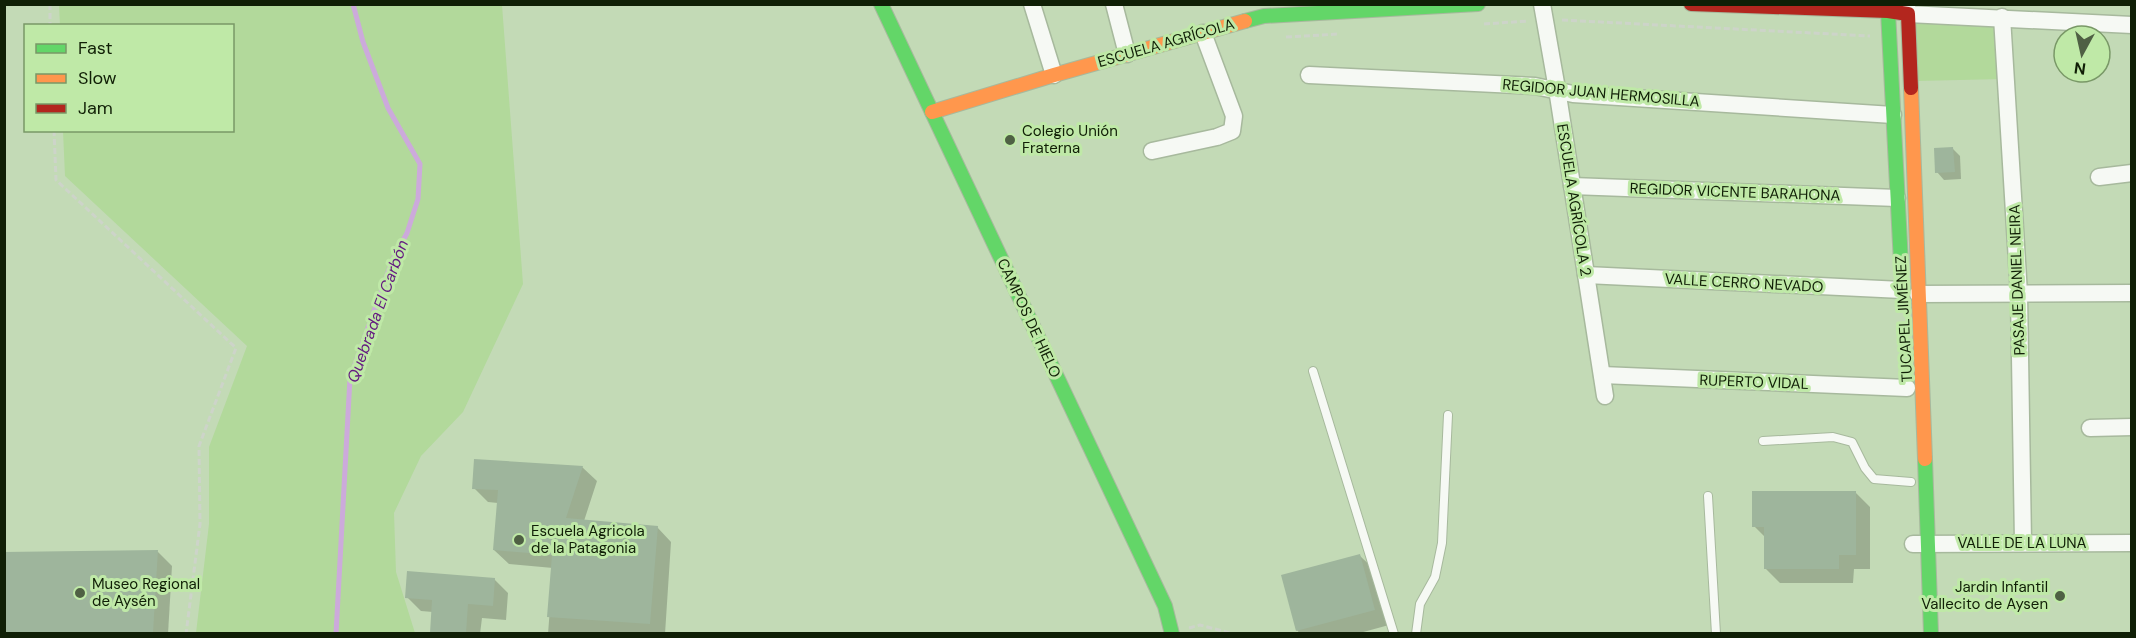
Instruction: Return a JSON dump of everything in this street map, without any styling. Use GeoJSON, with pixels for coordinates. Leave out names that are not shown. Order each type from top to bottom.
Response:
{"type":"FeatureCollection","features":[{"type":"Feature","properties":{"kind":"street","name":"CAMPOS DE HIELO"},"geometry":{"type":"LineString","coordinates":[[881,4],[1165,606],[1172,633]]}},
{"type":"Feature","properties":{"kind":"street"},"geometry":{"type":"LineString","coordinates":[[1032,4],[1054,75]]}},
{"type":"Feature","properties":{"kind":"street"},"geometry":{"type":"LineString","coordinates":[[1114,4],[1127,54]]}},
{"type":"Feature","properties":{"kind":"street","name":"ESCUELA AGRÍCOLA"},"geometry":{"type":"LineString","coordinates":[[932,112],[1203,33],[1263,10],[1478,4]]}},
{"type":"Feature","properties":{"kind":"street"},"geometry":{"type":"LineString","coordinates":[[1691,4],[1888,8],[2132,25]]}},
{"type":"Feature","properties":{"kind":"street","name":"TUCAPEL JIMÉNEZ"},"geometry":{"type":"LineString","coordinates":[[1888,8],[1898,198],[1908,295]]}},
{"type":"Feature","properties":{"kind":"street","name":"TUCAPEL JIMÉNEZ"},"geometry":{"type":"LineString","coordinates":[[1907,9],[1908,295],[1917,544],[1931,633]]}},
{"type":"Feature","properties":{"kind":"street","name":"ESCUELA AGRÍCOLA 2"},"geometry":{"type":"LineString","coordinates":[[1544,12],[1605,396]]}},
{"type":"Feature","properties":{"kind":"street","name":"PASAJE DANIEL NEIRA"},"geometry":{"type":"LineString","coordinates":[[2002,17],[2019,294],[2023,543]]}},
{"type":"Feature","properties":{"kind":"street"},"geometry":{"type":"LineString","coordinates":[[1152,151],[1216,137],[1232,131],[1234,116],[1203,33]]}},
{"type":"Feature","properties":{"kind":"street","name":"REGIDOR JUAN HERMOSILLA"},"geometry":{"type":"LineString","coordinates":[[1310,75],[1536,86],[1573,94],[1893,115]]}},
{"type":"Feature","properties":{"kind":"street"},"geometry":{"type":"LineString","coordinates":[[2099,177],[2132,173]]}},
{"type":"Feature","properties":{"kind":"street","name":"REGIDOR VICENTE BARAHONA"},"geometry":{"type":"LineString","coordinates":[[1572,186],[1898,198]]}},
{"type":"Feature","properties":{"kind":"street","name":"VALLE CERRO NEVADO"},"geometry":{"type":"LineString","coordinates":[[1586,275],[1908,295],[2132,293]]}},
{"type":"Feature","properties":{"kind":"street","name":"RUPERTO VIDAL"},"geometry":{"type":"LineString","coordinates":[[1602,375],[1907,388]]}},
{"type":"Feature","properties":{"kind":"street"},"geometry":{"type":"LineString","coordinates":[[2090,428],[2132,427]]}},
{"type":"Feature","properties":{"kind":"street","name":"VALLE DE LA LUNA"},"geometry":{"type":"LineString","coordinates":[[1917,544],[2132,543]]}},
{"type":"Feature","properties":{"kind":"street"},"geometry":{"type":"LineString","coordinates":[[1915,578],[1919,633]]}},
{"type":"Feature","properties":{"kind":"lane"},"geometry":{"type":"LineString","coordinates":[[1313,371],[1394,633]]}},
{"type":"Feature","properties":{"kind":"lane"},"geometry":{"type":"LineString","coordinates":[[1416,633],[1420,604],[1435,577],[1442,543],[1448,415]]}},
{"type":"Feature","properties":{"kind":"lane"},"geometry":{"type":"LineString","coordinates":[[1763,441],[1833,437],[1852,442],[1865,468],[1874,479],[1911,482]]}},
{"type":"Feature","properties":{"kind":"lane"},"geometry":{"type":"LineString","coordinates":[[1708,496],[1716,633]]}},
{"type":"Feature","properties":{"kind":"path"},"geometry":{"type":"LineString","coordinates":[[50,4],[50,24]]}},
{"type":"Feature","properties":{"kind":"path"},"geometry":{"type":"LineString","coordinates":[[1474,24],[1544,12],[1889,37]]}},
{"type":"Feature","properties":{"kind":"path"},"geometry":{"type":"LineString","coordinates":[[1286,37],[1345,33]]}},
{"type":"Feature","properties":{"kind":"path"},"geometry":{"type":"LineString","coordinates":[[54,132],[56,180],[236,348],[199,446],[200,524],[186,633]]}},
{"type":"Feature","properties":{"kind":"path"},"geometry":{"type":"LineString","coordinates":[[1172,633],[1200,625],[1234,633]]}},
{"type":"Feature","properties":{"kind":"green space"},"geometry":{"type":"Polygon","coordinates":[[[59,5],[502,5],[523,284],[463,412],[421,456],[394,513],[396,572],[415,633],[196,633],[209,524],[209,447],[247,346],[65,176],[63,132],[234,132],[234,24],[60,24],[59,5]]]}},
{"type":"Feature","properties":{"kind":"green space"},"geometry":{"type":"Polygon","coordinates":[[[1913,20],[1999,21],[2004,79],[1916,81],[1913,20]]]}},
{"type":"Feature","properties":{"kind":"building"},"geometry":{"type":"Polygon","coordinates":[[[1953,147],[1955,172],[1935,173],[1934,148],[1953,147]]]}},
{"type":"Feature","properties":{"kind":"building"},"geometry":{"type":"Polygon","coordinates":[[[474,459],[583,466],[566,518],[658,526],[650,624],[547,617],[552,555],[493,550],[498,490],[472,489],[474,459]]]}},
{"type":"Feature","properties":{"kind":"building"},"geometry":{"type":"Polygon","coordinates":[[[1752,491],[1856,491],[1856,555],[1839,555],[1839,569],[1764,569],[1764,527],[1752,527],[1752,491]]]}},
{"type":"Feature","properties":{"kind":"building","name":"Museo Regional de Aysén"},"geometry":{"type":"Polygon","coordinates":[[[158,550],[153,633],[4,633],[4,552],[158,550]]]}},
{"type":"Feature","properties":{"kind":"building"},"geometry":{"type":"Polygon","coordinates":[[[1360,554],[1375,610],[1296,631],[1281,575],[1360,554]]]}},
{"type":"Feature","properties":{"kind":"building"},"geometry":{"type":"Polygon","coordinates":[[[407,571],[495,578],[493,606],[468,604],[466,633],[430,633],[432,600],[405,598],[407,571]]]}},
{"type":"Feature","properties":{"kind":"waterway","name":"Quebrada El Carbón"},"geometry":{"type":"LineString","coordinates":[[336,634],[350,378],[392,261],[407,233],[418,199],[420,164],[388,108],[363,42],[353,4]]}},
{"type":"Feature","properties":{"kind":"traffic: fast"},"geometry":{"type":"LineString","coordinates":[[881,4],[1165,606],[1172,634]]}},
{"type":"Feature","properties":{"kind":"traffic: fast"},"geometry":{"type":"LineString","coordinates":[[1245,21],[1264,16],[1478,4]]}},
{"type":"Feature","properties":{"kind":"traffic: fast"},"geometry":{"type":"LineString","coordinates":[[1888,11],[1901,263]]}},
{"type":"Feature","properties":{"kind":"traffic: fast"},"geometry":{"type":"LineString","coordinates":[[1925,459],[1931,634]]}},
{"type":"Feature","properties":{"kind":"traffic: slow"},"geometry":{"type":"LineString","coordinates":[[932,112],[1245,21]]}},
{"type":"Feature","properties":{"kind":"traffic: slow"},"geometry":{"type":"LineString","coordinates":[[1911,88],[1925,459]]}},
{"type":"Feature","properties":{"kind":"traffic: jam"},"geometry":{"type":"LineString","coordinates":[[1691,4],[1888,11],[1908,14],[1911,88]]}},
{"type":"Feature","properties":{"kind":"place","name":"Colegio Unión Fraterna"},"geometry":{"type":"Point","coordinates":[1010,140]}},
{"type":"Feature","properties":{"kind":"place","name":"Escuela Agricola de la Patagonia"},"geometry":{"type":"Point","coordinates":[519,540]}},
{"type":"Feature","properties":{"kind":"place","name":"Museo Regional de Aysén"},"geometry":{"type":"Point","coordinates":[80,593]}},
{"type":"Feature","properties":{"kind":"place","name":"Jardin Infantil Vallecito de Aysen"},"geometry":{"type":"Point","coordinates":[2060,596]}}]}
